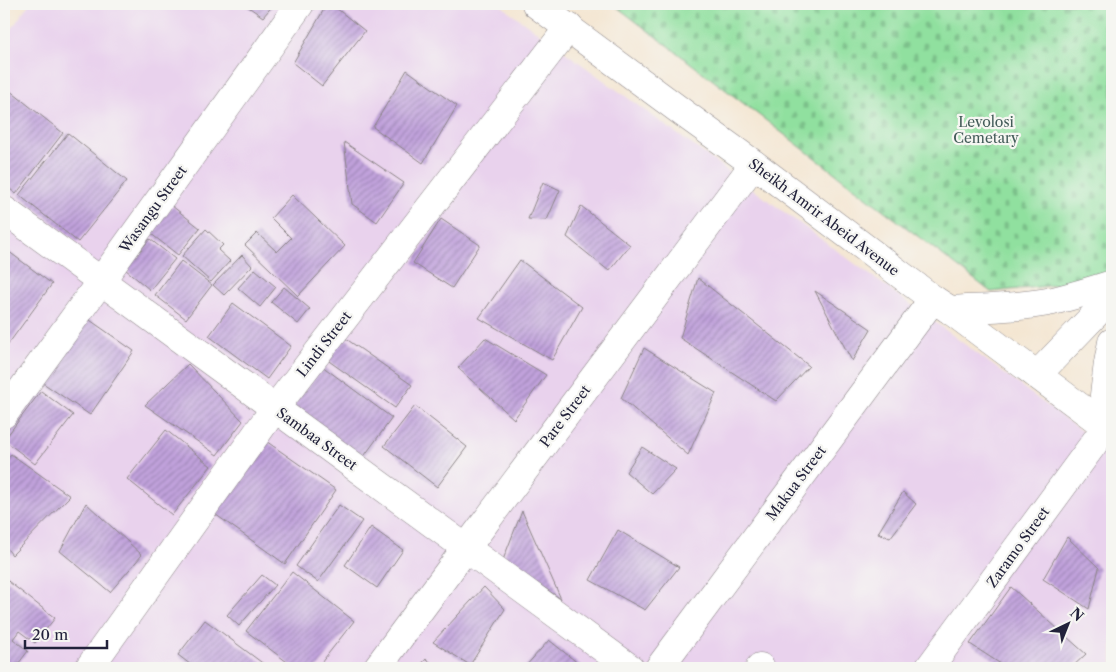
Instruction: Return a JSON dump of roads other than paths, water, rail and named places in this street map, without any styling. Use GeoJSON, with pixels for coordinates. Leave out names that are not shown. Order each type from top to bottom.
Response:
{"type":"FeatureCollection","features":[{"type":"Feature","properties":{"kind":"street","name":"Wasangu Street"},"geometry":{"type":"LineString","coordinates":[[4,414],[300,4]]}},
{"type":"Feature","properties":{"kind":"street","name":"Sheikh Amrir Abeid Avenue"},"geometry":{"type":"LineString","coordinates":[[536,4],[1109,429]]}},
{"type":"Feature","properties":{"kind":"street","name":"Lindi Street"},"geometry":{"type":"LineString","coordinates":[[89,668],[275,408],[569,27]]}},
{"type":"Feature","properties":{"kind":"street","name":"Pare Street"},"geometry":{"type":"LineString","coordinates":[[377,668],[754,164]]}},
{"type":"Feature","properties":{"kind":"street","name":"Sambaa Street"},"geometry":{"type":"LineString","coordinates":[[4,210],[630,668]]}},
{"type":"Feature","properties":{"kind":"street"},"geometry":{"type":"LineString","coordinates":[[941,304],[1005,307],[1052,301],[1112,284]]}},
{"type":"Feature","properties":{"kind":"street"},"geometry":{"type":"LineString","coordinates":[[1037,375],[1112,297]]}},
{"type":"Feature","properties":{"kind":"street","name":"Makua Street"},"geometry":{"type":"LineString","coordinates":[[659,668],[941,304]]}},
{"type":"Feature","properties":{"kind":"street"},"geometry":{"type":"LineString","coordinates":[[1109,429],[1104,394],[1112,342]]}},
{"type":"Feature","properties":{"kind":"street","name":"Zaramo Street"},"geometry":{"type":"LineString","coordinates":[[929,668],[1109,429]]}},
{"type":"Feature","properties":{"kind":"park label","name":"Levolosi Cemetary"},"geometry":{"type":"Point","coordinates":[986,130]}}]}
